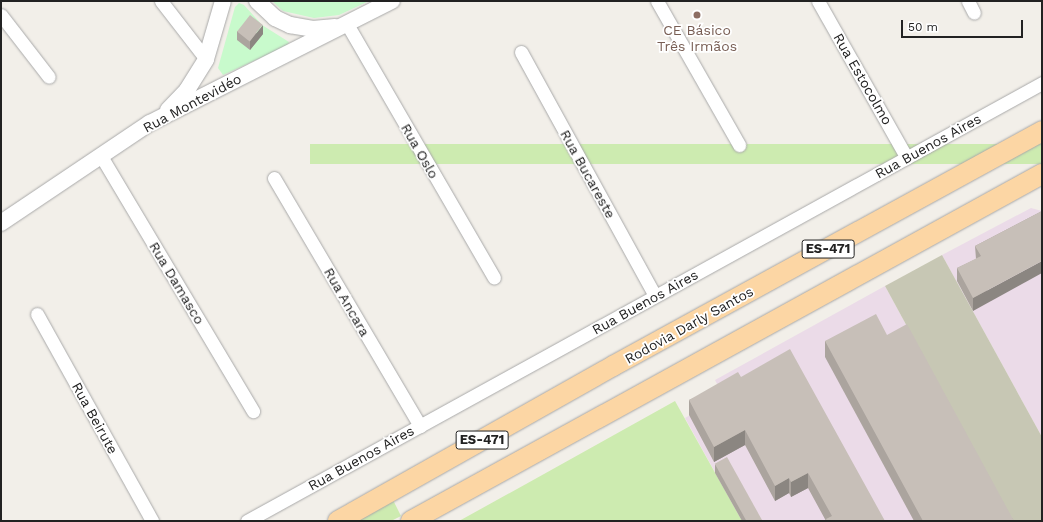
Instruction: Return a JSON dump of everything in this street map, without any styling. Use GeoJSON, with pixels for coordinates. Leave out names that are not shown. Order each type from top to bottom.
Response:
{"type":"FeatureCollection","features":[{"type":"Feature","properties":{"kind":"main road","name":"Rodovia Darly Santos"},"geometry":{"type":"LineString","coordinates":[[338,521],[606,370],[1042,131]]}},
{"type":"Feature","properties":{"kind":"main road","name":"ES-471"},"geometry":{"type":"LineString","coordinates":[[411,521],[1042,174]]}},
{"type":"Feature","properties":{"kind":"street"},"geometry":{"type":"LineString","coordinates":[[162,1],[206,59]]}},
{"type":"Feature","properties":{"kind":"street"},"geometry":{"type":"LineString","coordinates":[[150,124],[187,90],[206,59],[223,1]]}},
{"type":"Feature","properties":{"kind":"street"},"geometry":{"type":"LineString","coordinates":[[257,1],[275,18],[290,25],[313,29],[347,24]]}},
{"type":"Feature","properties":{"kind":"street","name":"Rua Montevidéo"},"geometry":{"type":"LineString","coordinates":[[1,223],[150,124],[392,1]]}},
{"type":"Feature","properties":{"kind":"street"},"geometry":{"type":"LineString","coordinates":[[657,1],[739,145]]}},
{"type":"Feature","properties":{"kind":"street","name":"Rua Estocolmo"},"geometry":{"type":"LineString","coordinates":[[818,1],[907,158]]}},
{"type":"Feature","properties":{"kind":"street"},"geometry":{"type":"LineString","coordinates":[[968,1],[974,13]]}},
{"type":"Feature","properties":{"kind":"street"},"geometry":{"type":"LineString","coordinates":[[1,16],[49,77]]}},
{"type":"Feature","properties":{"kind":"street","name":"Rua Oslo"},"geometry":{"type":"LineString","coordinates":[[347,24],[494,278]]}},
{"type":"Feature","properties":{"kind":"street","name":"Rua Bucareste"},"geometry":{"type":"LineString","coordinates":[[521,52],[655,296]]}},
{"type":"Feature","properties":{"kind":"street","name":"Rua Buenos Aires"},"geometry":{"type":"LineString","coordinates":[[247,521],[1042,83]]}},
{"type":"Feature","properties":{"kind":"street","name":"Rua Damasco"},"geometry":{"type":"LineString","coordinates":[[101,156],[253,411]]}},
{"type":"Feature","properties":{"kind":"street","name":"Rua Ancara"},"geometry":{"type":"LineString","coordinates":[[274,178],[420,426]]}},
{"type":"Feature","properties":{"kind":"street","name":"Rua Beirute"},"geometry":{"type":"LineString","coordinates":[[37,314],[152,521]]}},
{"type":"Feature","properties":{"kind":"shaded area"},"geometry":{"type":"Polygon","coordinates":[[[1031,208],[1042,211],[1042,437],[942,255],[1031,208]]]}},
{"type":"Feature","properties":{"kind":"shaded area"},"geometry":{"type":"Polygon","coordinates":[[[942,255],[1042,437],[1042,521],[1013,521],[885,286],[942,255]]]}},
{"type":"Feature","properties":{"kind":"shaded area"},"geometry":{"type":"Polygon","coordinates":[[[885,286],[1013,521],[742,521],[685,418],[723,396],[715,380],[885,286]]]}},
{"type":"Feature","properties":{"kind":"green space"},"geometry":{"type":"Polygon","coordinates":[[[272,1],[369,1],[339,15],[314,18],[283,11],[272,1]]]}},
{"type":"Feature","properties":{"kind":"green space"},"geometry":{"type":"Polygon","coordinates":[[[239,3],[244,5],[262,25],[289,42],[287,46],[223,75],[218,68],[235,7],[239,3]]]}},
{"type":"Feature","properties":{"kind":"green space"},"geometry":{"type":"Polygon","coordinates":[[[310,144],[1042,144],[1042,164],[310,164],[310,144]]]}},
{"type":"Feature","properties":{"kind":"green space"},"geometry":{"type":"Polygon","coordinates":[[[675,401],[742,521],[459,521],[544,474],[675,401]]]}},
{"type":"Feature","properties":{"kind":"green space"},"geometry":{"type":"Polygon","coordinates":[[[393,500],[401,516],[391,521],[355,521],[393,500]]]}},
{"type":"Feature","properties":{"kind":"building"},"geometry":{"type":"Polygon","coordinates":[[[250,15],[263,25],[250,41],[237,32],[250,15]]]}},
{"type":"Feature","properties":{"kind":"building"},"geometry":{"type":"Polygon","coordinates":[[[1042,211],[1042,261],[973,298],[957,268],[981,256],[975,246],[1042,211]]]}},
{"type":"Feature","properties":{"kind":"building"},"geometry":{"type":"Polygon","coordinates":[[[876,314],[887,335],[907,324],[1014,521],[923,521],[825,341],[876,314]]]}},
{"type":"Feature","properties":{"kind":"building"},"geometry":{"type":"Polygon","coordinates":[[[790,349],[885,521],[827,521],[826,519],[832,516],[808,473],[791,482],[789,478],[775,486],[745,430],[714,447],[689,400],[738,372],[741,377],[790,349]]]}},
{"type":"Feature","properties":{"kind":"building"},"geometry":{"type":"Polygon","coordinates":[[[727,457],[762,521],[746,521],[715,464],[727,457]]]}},
{"type":"Feature","properties":{"kind":"place","name":"CE Básico Três Irmãos"},"geometry":{"type":"Point","coordinates":[697,15]}}]}
